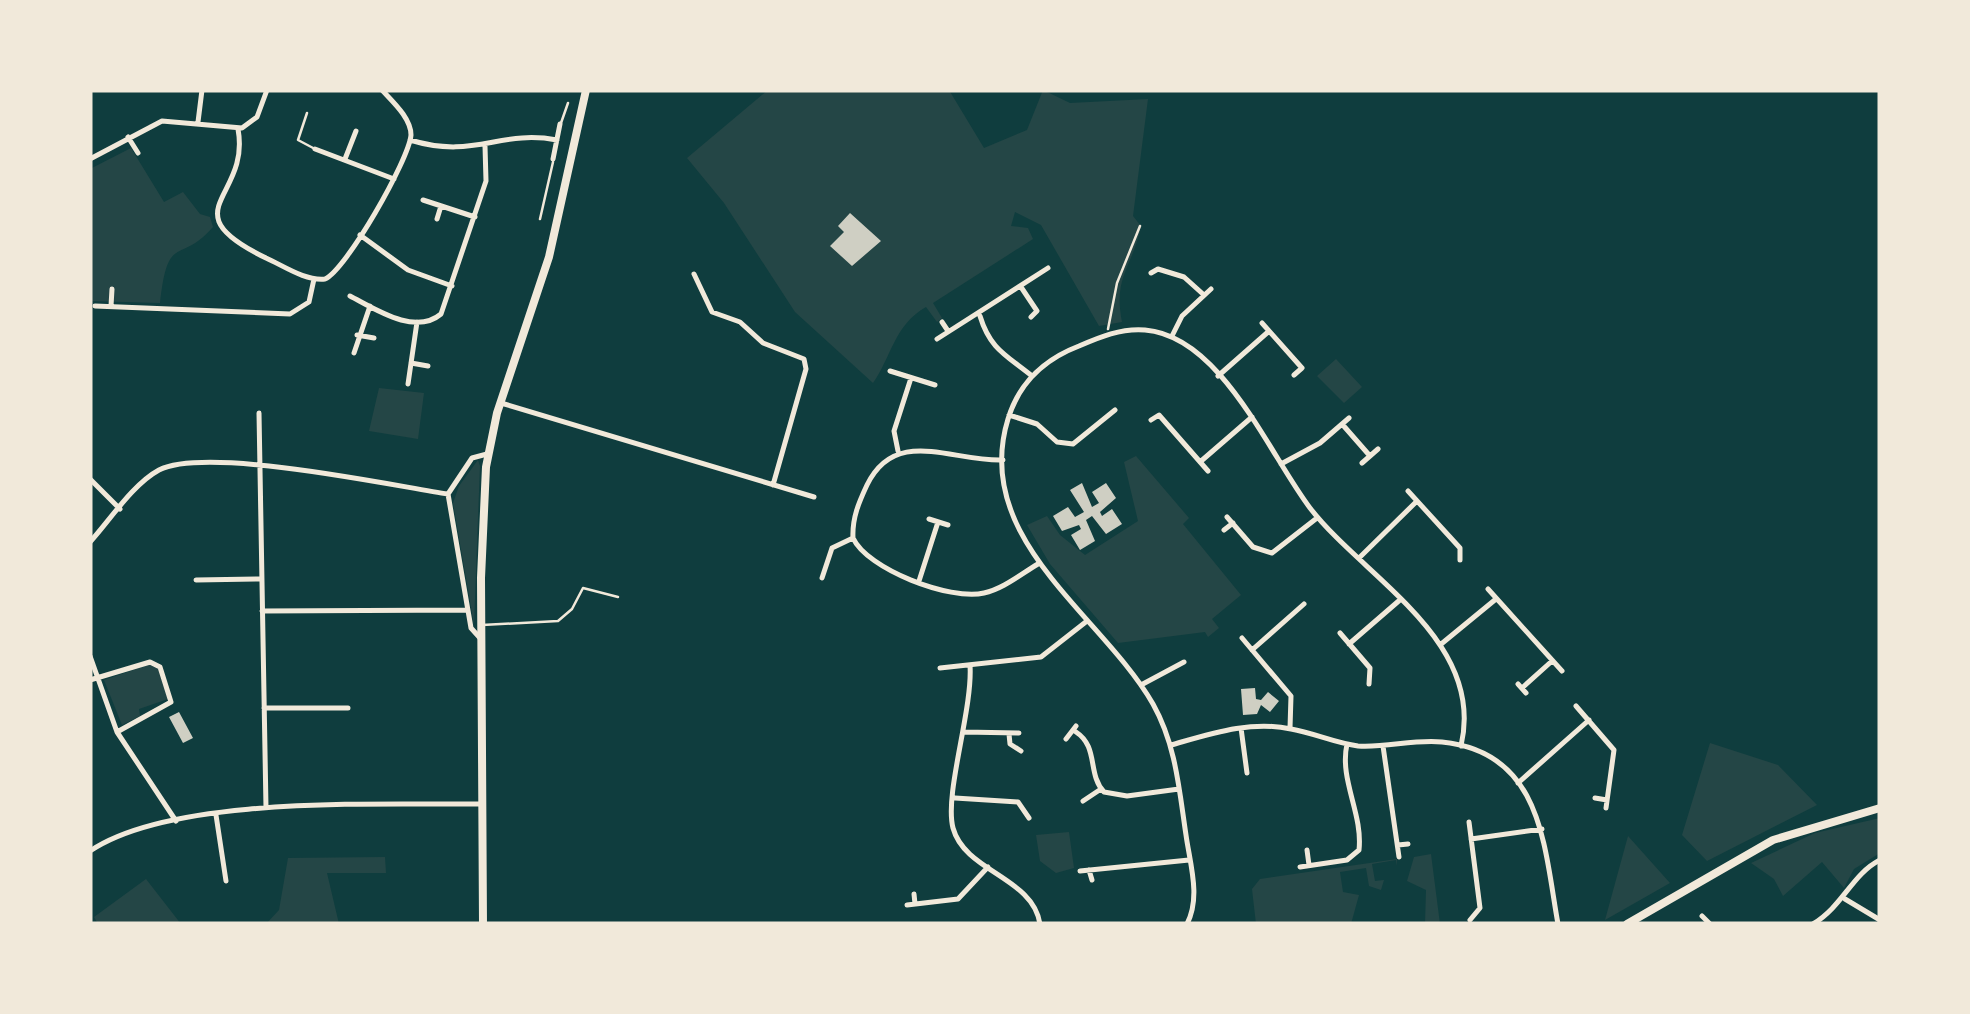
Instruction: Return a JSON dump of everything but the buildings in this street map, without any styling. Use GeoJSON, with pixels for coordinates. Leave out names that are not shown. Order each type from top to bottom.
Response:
{"type":"FeatureCollection","features":[{"type":"Feature","properties":{"kind":"main road"},"geometry":{"type":"LineString","coordinates":[[482,924],[480,625],[488,454],[500,403],[547,266],[586,90]]}},
{"type":"Feature","properties":{"kind":"main road"},"geometry":{"type":"LineString","coordinates":[[1627,924],[1773,840],[1828,820],[1880,808]]}},
{"type":"Feature","properties":{"kind":"street"},"geometry":{"type":"LineString","coordinates":[[198,122],[202,90]]}},
{"type":"Feature","properties":{"kind":"street"},"geometry":{"type":"LineString","coordinates":[[90,159],[162,121],[238,129],[256,117],[266,90]]}},
{"type":"Feature","properties":{"kind":"street"},"geometry":{"type":"LineString","coordinates":[[238,129],[232,176],[217,212],[220,229],[239,244],[314,279],[341,269],[394,180],[410,140],[406,120],[382,90]]}},
{"type":"Feature","properties":{"kind":"street"},"geometry":{"type":"LineString","coordinates":[[553,160],[560,124]]}},
{"type":"Feature","properties":{"kind":"street"},"geometry":{"type":"LineString","coordinates":[[345,159],[356,131]]}},
{"type":"Feature","properties":{"kind":"street"},"geometry":{"type":"LineString","coordinates":[[410,140],[452,150],[485,146],[521,134],[557,140]]}},
{"type":"Feature","properties":{"kind":"street"},"geometry":{"type":"LineString","coordinates":[[128,137],[138,153]]}},
{"type":"Feature","properties":{"kind":"street"},"geometry":{"type":"LineString","coordinates":[[350,296],[417,322],[439,316],[488,173],[485,146]]}},
{"type":"Feature","properties":{"kind":"street"},"geometry":{"type":"LineString","coordinates":[[315,149],[394,180]]}},
{"type":"Feature","properties":{"kind":"street"},"geometry":{"type":"LineString","coordinates":[[423,200],[474,217]]}},
{"type":"Feature","properties":{"kind":"street"},"geometry":{"type":"LineString","coordinates":[[436,219],[441,206]]}},
{"type":"Feature","properties":{"kind":"street"},"geometry":{"type":"LineString","coordinates":[[360,236],[408,270],[452,286]]}},
{"type":"Feature","properties":{"kind":"street"},"geometry":{"type":"LineString","coordinates":[[937,339],[980,316],[1048,268]]}},
{"type":"Feature","properties":{"kind":"street"},"geometry":{"type":"LineString","coordinates":[[1152,273],[1158,269],[1174,273],[1204,295]]}},
{"type":"Feature","properties":{"kind":"street"},"geometry":{"type":"LineString","coordinates":[[694,274],[712,312],[740,322],[763,343],[804,359],[806,369],[773,486]]}},
{"type":"Feature","properties":{"kind":"street"},"geometry":{"type":"LineString","coordinates":[[95,306],[290,314],[309,302],[314,279]]}},
{"type":"Feature","properties":{"kind":"street"},"geometry":{"type":"LineString","coordinates":[[1021,287],[1038,311],[1032,317]]}},
{"type":"Feature","properties":{"kind":"street"},"geometry":{"type":"LineString","coordinates":[[111,306],[112,289]]}},
{"type":"Feature","properties":{"kind":"street"},"geometry":{"type":"LineString","coordinates":[[1172,336],[1182,316],[1211,289]]}},
{"type":"Feature","properties":{"kind":"street"},"geometry":{"type":"LineString","coordinates":[[354,354],[357,335],[370,306]]}},
{"type":"Feature","properties":{"kind":"street"},"geometry":{"type":"LineString","coordinates":[[980,316],[988,340],[998,353],[1032,376]]}},
{"type":"Feature","properties":{"kind":"street"},"geometry":{"type":"LineString","coordinates":[[408,384],[417,322]]}},
{"type":"Feature","properties":{"kind":"street"},"geometry":{"type":"LineString","coordinates":[[942,322],[948,330]]}},
{"type":"Feature","properties":{"kind":"street"},"geometry":{"type":"LineString","coordinates":[[1262,323],[1302,368],[1294,375]]}},
{"type":"Feature","properties":{"kind":"street"},"geometry":{"type":"LineString","coordinates":[[1186,924],[1194,902],[1171,745],[1141,685],[1038,564],[1016,518],[1002,460],[1009,415],[1032,376],[1064,352],[1134,330],[1172,336],[1218,376],[1252,417],[1318,517],[1440,645],[1464,702],[1461,746]]}},
{"type":"Feature","properties":{"kind":"street"},"geometry":{"type":"LineString","coordinates":[[1218,376],[1269,331]]}},
{"type":"Feature","properties":{"kind":"street"},"geometry":{"type":"LineString","coordinates":[[357,335],[374,338]]}},
{"type":"Feature","properties":{"kind":"street"},"geometry":{"type":"LineString","coordinates":[[411,363],[428,366]]}},
{"type":"Feature","properties":{"kind":"street"},"geometry":{"type":"LineString","coordinates":[[890,371],[935,386]]}},
{"type":"Feature","properties":{"kind":"street"},"geometry":{"type":"LineString","coordinates":[[898,452],[894,430],[911,378]]}},
{"type":"Feature","properties":{"kind":"street"},"geometry":{"type":"LineString","coordinates":[[500,403],[814,497]]}},
{"type":"Feature","properties":{"kind":"street"},"geometry":{"type":"LineString","coordinates":[[1009,415],[1037,424],[1054,440],[1067,444],[1081,440],[1115,410]]}},
{"type":"Feature","properties":{"kind":"street"},"geometry":{"type":"LineString","coordinates":[[259,413],[266,808]]}},
{"type":"Feature","properties":{"kind":"street"},"geometry":{"type":"LineString","coordinates":[[1151,420],[1158,414],[1208,471]]}},
{"type":"Feature","properties":{"kind":"street"},"geometry":{"type":"LineString","coordinates":[[1200,462],[1252,417]]}},
{"type":"Feature","properties":{"kind":"street"},"geometry":{"type":"LineString","coordinates":[[1281,464],[1320,443],[1349,418]]}},
{"type":"Feature","properties":{"kind":"street"},"geometry":{"type":"LineString","coordinates":[[1342,424],[1370,456]]}},
{"type":"Feature","properties":{"kind":"street"},"geometry":{"type":"LineString","coordinates":[[1002,460],[968,460],[918,449],[898,452],[873,473],[856,510],[853,538],[878,567],[978,594],[1038,564]]}},
{"type":"Feature","properties":{"kind":"street"},"geometry":{"type":"LineString","coordinates":[[1362,463],[1378,449]]}},
{"type":"Feature","properties":{"kind":"street"},"geometry":{"type":"LineString","coordinates":[[480,638],[473,635],[448,494],[472,458],[488,454]]}},
{"type":"Feature","properties":{"kind":"street"},"geometry":{"type":"LineString","coordinates":[[90,542],[165,468],[259,464],[448,494]]}},
{"type":"Feature","properties":{"kind":"street"},"geometry":{"type":"LineString","coordinates":[[90,479],[120,509]]}},
{"type":"Feature","properties":{"kind":"street"},"geometry":{"type":"LineString","coordinates":[[1408,490],[1460,548],[1460,560]]}},
{"type":"Feature","properties":{"kind":"street"},"geometry":{"type":"LineString","coordinates":[[1360,558],[1417,501]]}},
{"type":"Feature","properties":{"kind":"street"},"geometry":{"type":"LineString","coordinates":[[1227,516],[1254,547],[1272,553],[1318,517]]}},
{"type":"Feature","properties":{"kind":"street"},"geometry":{"type":"LineString","coordinates":[[929,519],[948,525]]}},
{"type":"Feature","properties":{"kind":"street"},"geometry":{"type":"LineString","coordinates":[[919,580],[938,522]]}},
{"type":"Feature","properties":{"kind":"street"},"geometry":{"type":"LineString","coordinates":[[1224,530],[1232,523]]}},
{"type":"Feature","properties":{"kind":"street"},"geometry":{"type":"LineString","coordinates":[[822,578],[832,548],[853,538]]}},
{"type":"Feature","properties":{"kind":"street"},"geometry":{"type":"LineString","coordinates":[[196,580],[262,579]]}},
{"type":"Feature","properties":{"kind":"street"},"geometry":{"type":"LineString","coordinates":[[1488,588],[1562,672]]}},
{"type":"Feature","properties":{"kind":"street"},"geometry":{"type":"LineString","coordinates":[[1349,644],[1400,599]]}},
{"type":"Feature","properties":{"kind":"street"},"geometry":{"type":"LineString","coordinates":[[1440,645],[1496,599]]}},
{"type":"Feature","properties":{"kind":"street"},"geometry":{"type":"LineString","coordinates":[[1290,603],[1296,610]]}},
{"type":"Feature","properties":{"kind":"street"},"geometry":{"type":"LineString","coordinates":[[1252,650],[1304,604]]}},
{"type":"Feature","properties":{"kind":"street"},"geometry":{"type":"LineString","coordinates":[[262,611],[468,610]]}},
{"type":"Feature","properties":{"kind":"street"},"geometry":{"type":"LineString","coordinates":[[940,668],[1046,655],[1087,621]]}},
{"type":"Feature","properties":{"kind":"street"},"geometry":{"type":"LineString","coordinates":[[1340,633],[1370,668],[1369,684]]}},
{"type":"Feature","properties":{"kind":"street"},"geometry":{"type":"LineString","coordinates":[[1242,638],[1293,700],[1290,728]]}},
{"type":"Feature","properties":{"kind":"street"},"geometry":{"type":"LineString","coordinates":[[90,656],[93,679],[117,732],[176,822]]}},
{"type":"Feature","properties":{"kind":"street"},"geometry":{"type":"LineString","coordinates":[[1522,688],[1552,660]]}},
{"type":"Feature","properties":{"kind":"street"},"geometry":{"type":"LineString","coordinates":[[93,679],[153,662],[160,666],[171,694],[167,706],[117,732]]}},
{"type":"Feature","properties":{"kind":"street"},"geometry":{"type":"LineString","coordinates":[[1141,685],[1184,662]]}},
{"type":"Feature","properties":{"kind":"street"},"geometry":{"type":"LineString","coordinates":[[970,665],[954,798],[954,832],[1032,903],[1040,924]]}},
{"type":"Feature","properties":{"kind":"street"},"geometry":{"type":"LineString","coordinates":[[1576,706],[1615,754],[1606,808]]}},
{"type":"Feature","properties":{"kind":"street"},"geometry":{"type":"LineString","coordinates":[[264,708],[348,708]]}},
{"type":"Feature","properties":{"kind":"street"},"geometry":{"type":"LineString","coordinates":[[1518,783],[1589,720]]}},
{"type":"Feature","properties":{"kind":"street"},"geometry":{"type":"LineString","coordinates":[[1171,745],[1241,728],[1290,728],[1346,744],[1383,746],[1428,741],[1461,746],[1488,757],[1518,783],[1542,829],[1558,924]]}},
{"type":"Feature","properties":{"kind":"street"},"geometry":{"type":"LineString","coordinates":[[1241,728],[1247,773]]}},
{"type":"Feature","properties":{"kind":"street"},"geometry":{"type":"LineString","coordinates":[[1066,739],[1076,729],[1090,746],[1101,790]]}},
{"type":"Feature","properties":{"kind":"street"},"geometry":{"type":"LineString","coordinates":[[964,732],[1018,733]]}},
{"type":"Feature","properties":{"kind":"street"},"geometry":{"type":"LineString","coordinates":[[1010,734],[1010,744],[1020,751]]}},
{"type":"Feature","properties":{"kind":"street"},"geometry":{"type":"LineString","coordinates":[[1300,867],[1347,860],[1358,850],[1354,802],[1343,769],[1346,744]]}},
{"type":"Feature","properties":{"kind":"street"},"geometry":{"type":"LineString","coordinates":[[1383,746],[1400,856]]}},
{"type":"Feature","properties":{"kind":"street"},"geometry":{"type":"LineString","coordinates":[[1084,801],[1101,790],[1126,796],[1179,789]]}},
{"type":"Feature","properties":{"kind":"street"},"geometry":{"type":"LineString","coordinates":[[954,798],[1018,802],[1029,818]]}},
{"type":"Feature","properties":{"kind":"street"},"geometry":{"type":"LineString","coordinates":[[1595,798],[1607,800]]}},
{"type":"Feature","properties":{"kind":"street"},"geometry":{"type":"LineString","coordinates":[[90,851],[120,836],[176,822],[266,808],[482,804]]}},
{"type":"Feature","properties":{"kind":"street"},"geometry":{"type":"LineString","coordinates":[[216,814],[226,882]]}},
{"type":"Feature","properties":{"kind":"street"},"geometry":{"type":"LineString","coordinates":[[1469,822],[1480,908],[1470,920]]}},
{"type":"Feature","properties":{"kind":"street"},"geometry":{"type":"LineString","coordinates":[[1471,840],[1542,829]]}},
{"type":"Feature","properties":{"kind":"street"},"geometry":{"type":"LineString","coordinates":[[1398,845],[1408,844]]}},
{"type":"Feature","properties":{"kind":"street"},"geometry":{"type":"LineString","coordinates":[[1307,850],[1310,865]]}},
{"type":"Feature","properties":{"kind":"street"},"geometry":{"type":"LineString","coordinates":[[1080,872],[1189,860]]}},
{"type":"Feature","properties":{"kind":"street"},"geometry":{"type":"LineString","coordinates":[[1813,924],[1844,900],[1858,876],[1880,860]]}},
{"type":"Feature","properties":{"kind":"street"},"geometry":{"type":"LineString","coordinates":[[914,894],[911,905],[958,899],[988,867]]}},
{"type":"Feature","properties":{"kind":"street"},"geometry":{"type":"LineString","coordinates":[[1090,870],[1092,880]]}},
{"type":"Feature","properties":{"kind":"street"},"geometry":{"type":"LineString","coordinates":[[1844,900],[1880,920]]}},
{"type":"Feature","properties":{"kind":"street"},"geometry":{"type":"LineString","coordinates":[[1702,916],[1710,924]]}},
{"type":"Feature","properties":{"kind":"lane"},"geometry":{"type":"LineString","coordinates":[[560,124],[568,103]]}},
{"type":"Feature","properties":{"kind":"lane"},"geometry":{"type":"LineString","coordinates":[[306,113],[298,140],[315,149]]}},
{"type":"Feature","properties":{"kind":"lane"},"geometry":{"type":"LineString","coordinates":[[540,219],[553,160]]}},
{"type":"Feature","properties":{"kind":"lane"},"geometry":{"type":"LineString","coordinates":[[480,625],[558,621],[572,609],[583,588],[618,596]]}},
{"type":"Feature","properties":{"kind":"path"},"geometry":{"type":"LineString","coordinates":[[1106,336],[1117,283],[1140,226]]}},
{"type":"Feature","properties":{"kind":"shaded area"},"geometry":{"type":"Polygon","coordinates":[[[768,90],[949,90],[984,148],[1027,130],[1043,90],[1070,103],[1148,99],[1133,216],[1141,226],[1122,283],[1122,322],[1099,326],[1041,225],[1015,212],[1011,226],[1028,228],[1033,239],[933,303],[942,318],[937,322],[926,307],[915,314],[900,332],[873,383],[795,312],[724,203],[687,158],[768,90]]]}},
{"type":"Feature","properties":{"kind":"shaded area"},"geometry":{"type":"Polygon","coordinates":[[[131,148],[164,202],[183,192],[200,214],[210,217],[213,227],[171,258],[160,303],[90,301],[90,169],[131,148]]]}},
{"type":"Feature","properties":{"kind":"shaded area"},"geometry":{"type":"Polygon","coordinates":[[[1336,359],[1362,387],[1344,403],[1317,376],[1336,359]]]}},
{"type":"Feature","properties":{"kind":"shaded area"},"geometry":{"type":"Polygon","coordinates":[[[379,388],[424,393],[418,439],[369,431],[379,388]]]}},
{"type":"Feature","properties":{"kind":"shaded area"},"geometry":{"type":"Polygon","coordinates":[[[1136,456],[1189,518],[1183,524],[1241,595],[1212,619],[1219,628],[1208,637],[1205,632],[1118,643],[1050,564],[1027,525],[1047,516],[1060,535],[1085,555],[1138,521],[1124,462],[1136,456]]]}},
{"type":"Feature","properties":{"kind":"shaded area"},"geometry":{"type":"Polygon","coordinates":[[[478,460],[474,625],[453,503],[459,486],[478,460]]]}},
{"type":"Feature","properties":{"kind":"shaded area"},"geometry":{"type":"Polygon","coordinates":[[[151,664],[158,668],[168,699],[139,709],[140,716],[122,725],[104,680],[151,664]]]}},
{"type":"Feature","properties":{"kind":"shaded area"},"geometry":{"type":"Polygon","coordinates":[[[1710,743],[1778,765],[1817,805],[1707,861],[1682,835],[1710,743]]]}},
{"type":"Feature","properties":{"kind":"shaded area"},"geometry":{"type":"Polygon","coordinates":[[[1880,818],[1880,853],[1854,869],[1844,888],[1822,862],[1783,896],[1774,879],[1751,863],[1815,833],[1880,818]]]}},
{"type":"Feature","properties":{"kind":"shaded area"},"geometry":{"type":"Polygon","coordinates":[[[1069,832],[1074,868],[1056,873],[1040,861],[1036,835],[1069,832]]]}},
{"type":"Feature","properties":{"kind":"shaded area"},"geometry":{"type":"Polygon","coordinates":[[[1628,836],[1670,883],[1605,920],[1628,836]]]}},
{"type":"Feature","properties":{"kind":"shaded area"},"geometry":{"type":"Polygon","coordinates":[[[1431,854],[1440,924],[1425,924],[1426,890],[1407,881],[1414,857],[1431,854]]]}},
{"type":"Feature","properties":{"kind":"shaded area"},"geometry":{"type":"Polygon","coordinates":[[[385,857],[386,873],[327,873],[339,924],[266,924],[279,910],[288,858],[385,857]]]}},
{"type":"Feature","properties":{"kind":"shaded area"},"geometry":{"type":"Polygon","coordinates":[[[1397,859],[1397,866],[1396,860],[1372,864],[1375,881],[1384,880],[1381,890],[1369,886],[1366,868],[1340,872],[1343,892],[1359,895],[1351,924],[1256,924],[1252,889],[1260,879],[1397,859]]]}},
{"type":"Feature","properties":{"kind":"shaded area"},"geometry":{"type":"Polygon","coordinates":[[[146,879],[181,924],[98,924],[94,917],[146,879]]]}}]}
